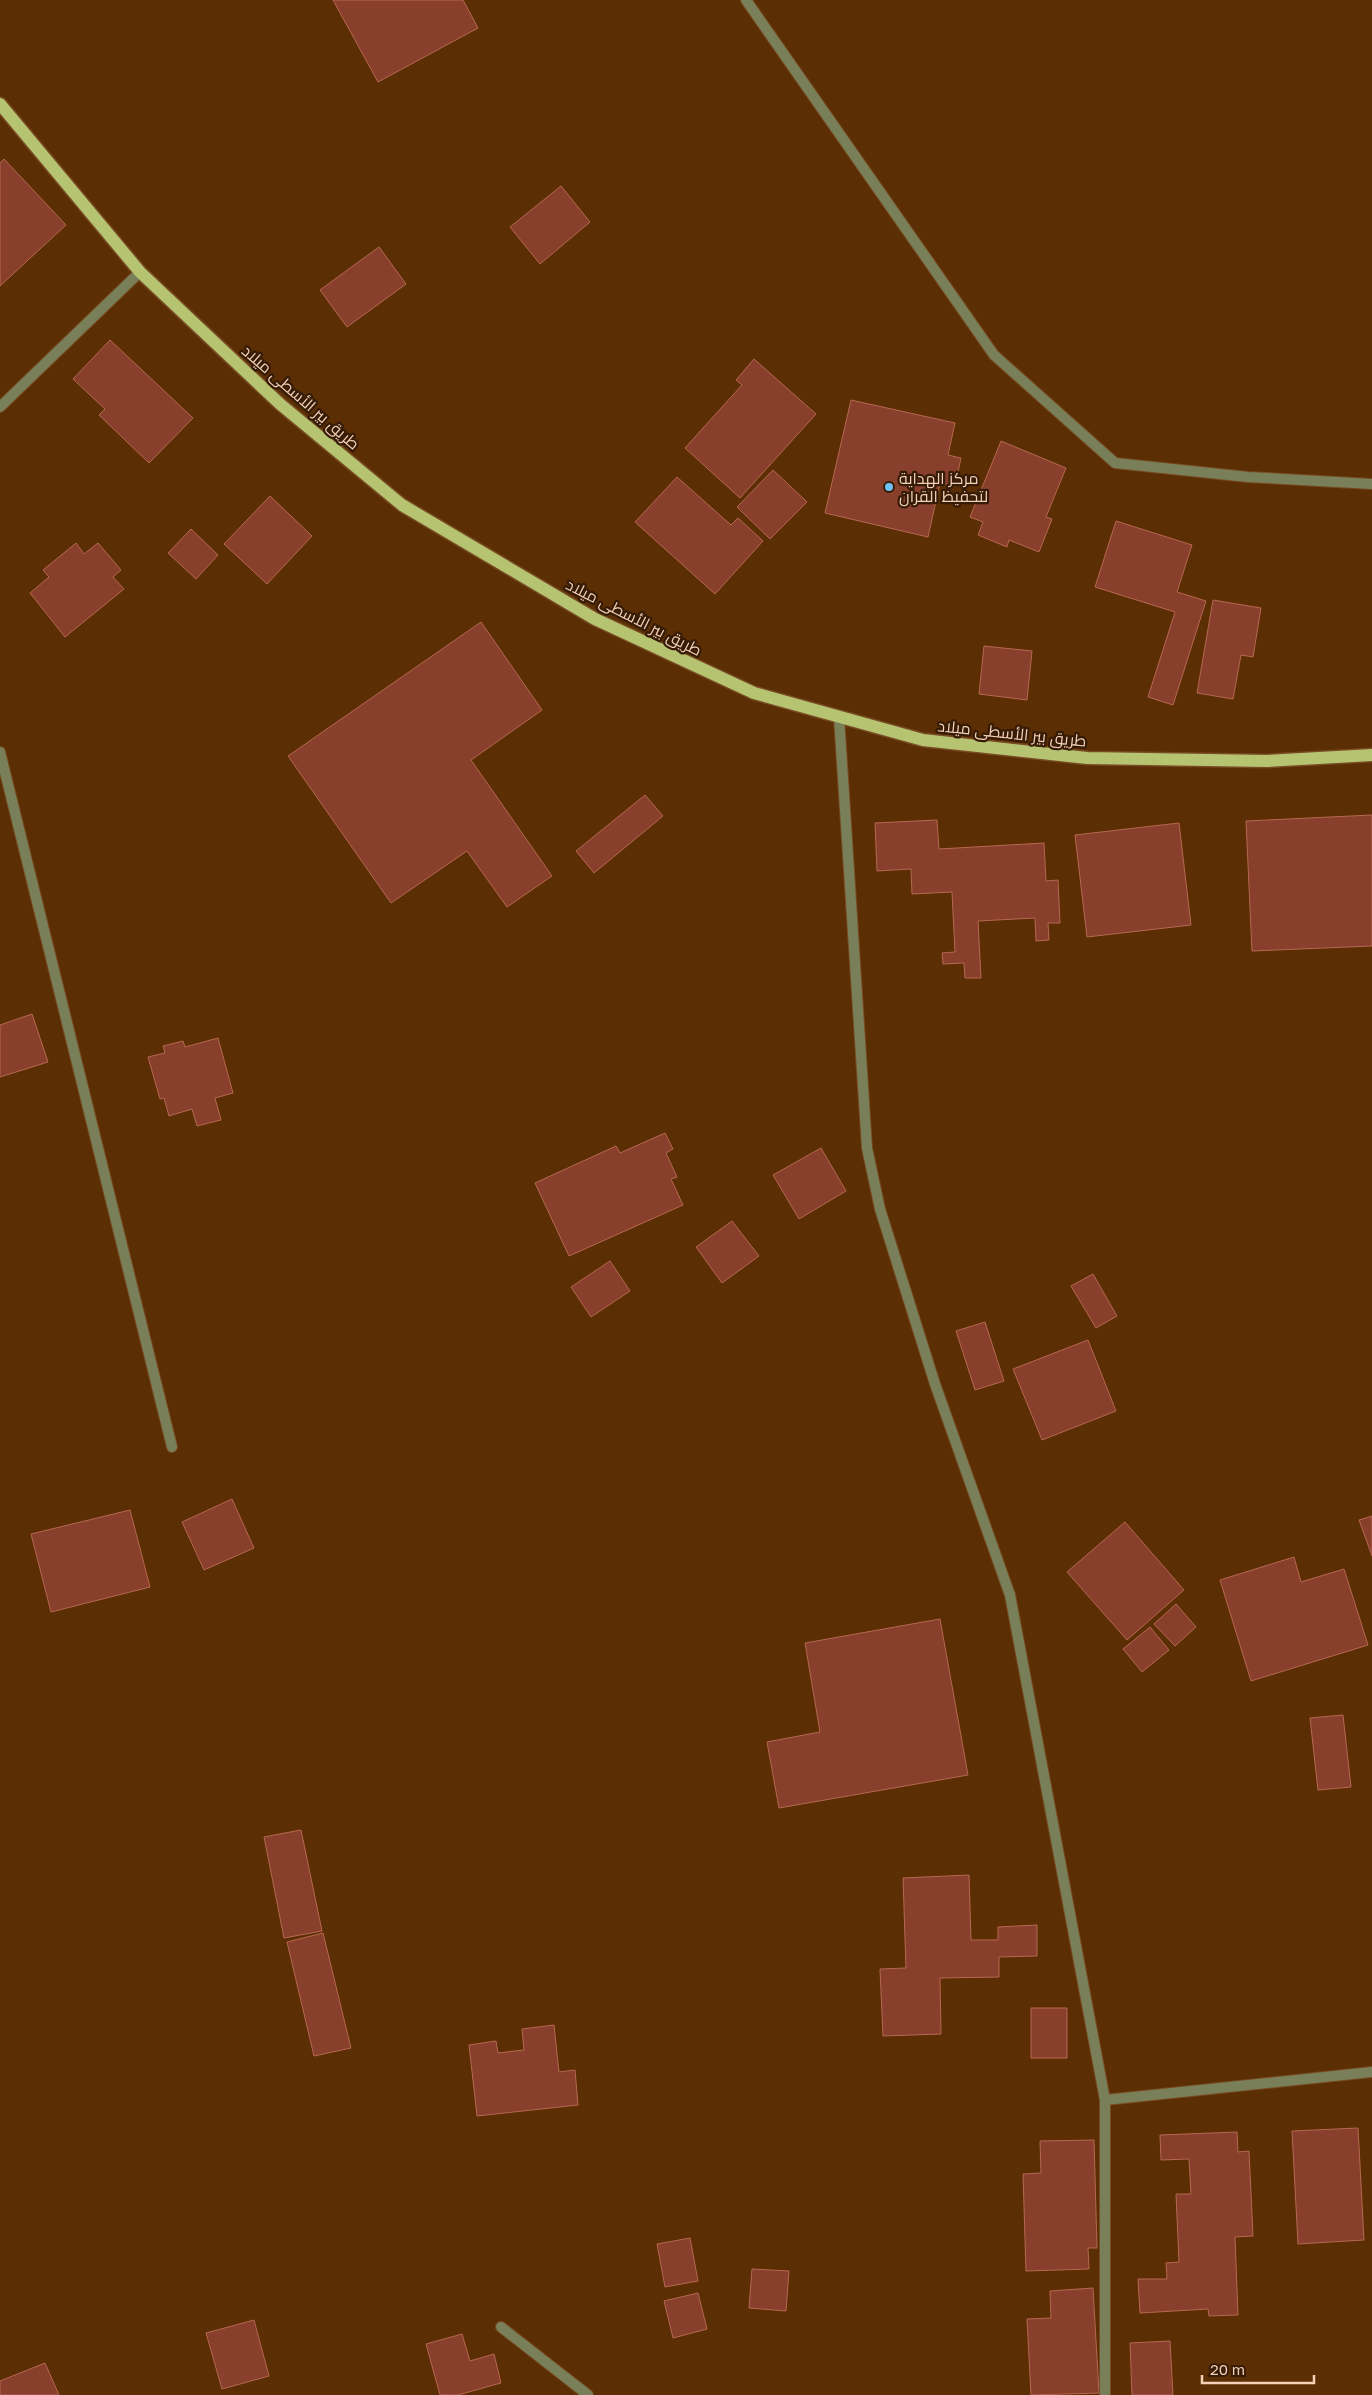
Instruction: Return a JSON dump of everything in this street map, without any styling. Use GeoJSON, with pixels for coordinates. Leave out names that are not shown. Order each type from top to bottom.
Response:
{"type":"FeatureCollection","features":[{"type":"Feature","properties":{"kind":"main road","name":"طريق بير الأسطى ميلاد"},"geometry":{"type":"LineString","coordinates":[[0,104],[140,272],[280,404],[402,505],[595,619],[754,693],[923,740],[1087,758],[1267,761],[1372,755]]}},
{"type":"Feature","properties":{"kind":"street"},"geometry":{"type":"LineString","coordinates":[[746,0],[994,355],[1115,463],[1248,477],[1372,484]]}},
{"type":"Feature","properties":{"kind":"street"},"geometry":{"type":"LineString","coordinates":[[0,407],[140,272]]}},
{"type":"Feature","properties":{"kind":"street"},"geometry":{"type":"LineString","coordinates":[[839,717],[867,1148],[880,1209],[935,1384],[1010,1595],[1105,2100],[1105,2395]]}},
{"type":"Feature","properties":{"kind":"street"},"geometry":{"type":"LineString","coordinates":[[0,752],[172,1447]]}},
{"type":"Feature","properties":{"kind":"street"},"geometry":{"type":"LineString","coordinates":[[1105,2100],[1372,2072]]}},
{"type":"Feature","properties":{"kind":"street"},"geometry":{"type":"LineString","coordinates":[[501,2327],[588,2395]]}},
{"type":"Feature","properties":{"kind":"building"},"geometry":{"type":"Polygon","coordinates":[[[333,0],[463,0],[478,28],[378,82],[333,0]]]}},
{"type":"Feature","properties":{"kind":"building"},"geometry":{"type":"Polygon","coordinates":[[[4,159],[66,225],[0,286],[0,163],[4,159]]]}},
{"type":"Feature","properties":{"kind":"building"},"geometry":{"type":"Polygon","coordinates":[[[561,186],[590,222],[540,264],[510,227],[561,186]]]}},
{"type":"Feature","properties":{"kind":"building"},"geometry":{"type":"Polygon","coordinates":[[[379,247],[406,284],[347,327],[320,290],[379,247]]]}},
{"type":"Feature","properties":{"kind":"building"},"geometry":{"type":"Polygon","coordinates":[[[110,340],[193,418],[149,463],[99,415],[105,409],[73,379],[110,340]]]}},
{"type":"Feature","properties":{"kind":"building"},"geometry":{"type":"Polygon","coordinates":[[[754,359],[816,414],[740,498],[685,448],[742,385],[736,380],[754,359]]]}},
{"type":"Feature","properties":{"kind":"building"},"geometry":{"type":"Polygon","coordinates":[[[851,400],[955,423],[948,455],[961,458],[955,486],[940,483],[928,537],[825,513],[851,400]]]}},
{"type":"Feature","properties":{"kind":"building"},"geometry":{"type":"Polygon","coordinates":[[[1001,441],[1066,468],[1046,517],[1052,519],[1039,552],[1009,540],[1007,547],[978,535],[983,522],[970,517],[1001,441]]]}},
{"type":"Feature","properties":{"kind":"building"},"geometry":{"type":"Polygon","coordinates":[[[773,470],[807,502],[770,539],[737,507],[773,470]]]}},
{"type":"Feature","properties":{"kind":"building"},"geometry":{"type":"Polygon","coordinates":[[[677,477],[731,525],[738,518],[763,541],[715,594],[635,522],[677,477]]]}},
{"type":"Feature","properties":{"kind":"building"},"geometry":{"type":"Polygon","coordinates":[[[270,496],[312,536],[267,584],[224,544],[270,496]]]}},
{"type":"Feature","properties":{"kind":"building"},"geometry":{"type":"Polygon","coordinates":[[[1116,521],[1192,545],[1177,592],[1206,601],[1173,705],[1148,697],[1175,612],[1095,587],[1116,521]]]}},
{"type":"Feature","properties":{"kind":"building"},"geometry":{"type":"Polygon","coordinates":[[[191,529],[218,555],[196,579],[168,553],[191,529]]]}},
{"type":"Feature","properties":{"kind":"building"},"geometry":{"type":"Polygon","coordinates":[[[76,543],[84,554],[98,543],[121,570],[113,577],[124,589],[65,637],[30,593],[49,577],[43,570],[76,543]]]}},
{"type":"Feature","properties":{"kind":"building"},"geometry":{"type":"Polygon","coordinates":[[[1213,600],[1261,608],[1253,657],[1241,655],[1233,699],[1197,693],[1213,600]]]}},
{"type":"Feature","properties":{"kind":"building"},"geometry":{"type":"Polygon","coordinates":[[[481,622],[542,710],[471,760],[552,876],[507,907],[467,851],[391,903],[288,756],[481,622]]]}},
{"type":"Feature","properties":{"kind":"building"},"geometry":{"type":"Polygon","coordinates":[[[984,646],[1032,651],[1027,700],[979,694],[984,646]]]}},
{"type":"Feature","properties":{"kind":"building"},"geometry":{"type":"Polygon","coordinates":[[[645,795],[663,816],[594,873],[576,851],[645,795]]]}},
{"type":"Feature","properties":{"kind":"building"},"geometry":{"type":"Polygon","coordinates":[[[1372,815],[1372,946],[1252,951],[1246,821],[1372,815]]]}},
{"type":"Feature","properties":{"kind":"building"},"geometry":{"type":"Polygon","coordinates":[[[937,820],[939,849],[1044,843],[1046,881],[1058,880],[1060,923],[1048,923],[1049,940],[1036,941],[1035,918],[978,921],[981,978],[965,978],[964,963],[943,964],[942,953],[955,952],[952,892],[912,894],[911,869],[877,871],[875,823],[937,820]]]}},
{"type":"Feature","properties":{"kind":"building"},"geometry":{"type":"Polygon","coordinates":[[[1179,823],[1191,925],[1087,937],[1075,835],[1179,823]]]}},
{"type":"Feature","properties":{"kind":"building"},"geometry":{"type":"Polygon","coordinates":[[[32,1014],[48,1062],[0,1077],[0,1025],[32,1014]]]}},
{"type":"Feature","properties":{"kind":"building"},"geometry":{"type":"Polygon","coordinates":[[[218,1038],[233,1093],[215,1098],[221,1120],[197,1126],[192,1109],[169,1116],[164,1098],[160,1099],[148,1057],[165,1053],[163,1046],[183,1041],[185,1047],[218,1038]]]}},
{"type":"Feature","properties":{"kind":"building"},"geometry":{"type":"Polygon","coordinates":[[[665,1133],[673,1149],[666,1153],[677,1177],[671,1179],[683,1205],[569,1256],[535,1183],[616,1146],[620,1153],[665,1133]]]}},
{"type":"Feature","properties":{"kind":"building"},"geometry":{"type":"Polygon","coordinates":[[[821,1148],[846,1191],[799,1219],[773,1175],[821,1148]]]}},
{"type":"Feature","properties":{"kind":"building"},"geometry":{"type":"Polygon","coordinates":[[[732,1221],[759,1256],[722,1283],[696,1247],[732,1221]]]}},
{"type":"Feature","properties":{"kind":"building"},"geometry":{"type":"Polygon","coordinates":[[[610,1261],[630,1291],[591,1317],[571,1287],[610,1261]]]}},
{"type":"Feature","properties":{"kind":"building"},"geometry":{"type":"Polygon","coordinates":[[[1093,1274],[1117,1316],[1096,1328],[1071,1286],[1093,1274]]]}},
{"type":"Feature","properties":{"kind":"building"},"geometry":{"type":"Polygon","coordinates":[[[985,1322],[1004,1381],[975,1390],[956,1331],[985,1322]]]}},
{"type":"Feature","properties":{"kind":"building"},"geometry":{"type":"Polygon","coordinates":[[[1088,1340],[1116,1411],[1042,1440],[1013,1369],[1088,1340]]]}},
{"type":"Feature","properties":{"kind":"building"},"geometry":{"type":"Polygon","coordinates":[[[232,1499],[254,1548],[204,1570],[182,1522],[232,1499]]]}},
{"type":"Feature","properties":{"kind":"building"},"geometry":{"type":"Polygon","coordinates":[[[130,1510],[150,1587],[51,1612],[31,1534],[130,1510]]]}},
{"type":"Feature","properties":{"kind":"building"},"geometry":{"type":"Polygon","coordinates":[[[1372,1516],[1372,1556],[1359,1520],[1372,1516]]]}},
{"type":"Feature","properties":{"kind":"building"},"geometry":{"type":"Polygon","coordinates":[[[1125,1522],[1184,1590],[1127,1640],[1067,1572],[1125,1522]]]}},
{"type":"Feature","properties":{"kind":"building"},"geometry":{"type":"Polygon","coordinates":[[[1294,1557],[1301,1582],[1344,1569],[1368,1645],[1251,1681],[1220,1580],[1294,1557]]]}},
{"type":"Feature","properties":{"kind":"building"},"geometry":{"type":"Polygon","coordinates":[[[1176,1604],[1196,1627],[1175,1646],[1154,1624],[1176,1604]]]}},
{"type":"Feature","properties":{"kind":"building"},"geometry":{"type":"Polygon","coordinates":[[[940,1619],[968,1775],[779,1808],[767,1742],[820,1732],[805,1643],[940,1619]]]}},
{"type":"Feature","properties":{"kind":"building"},"geometry":{"type":"Polygon","coordinates":[[[1150,1627],[1169,1650],[1142,1672],[1123,1649],[1150,1627]]]}},
{"type":"Feature","properties":{"kind":"building"},"geometry":{"type":"Polygon","coordinates":[[[1343,1715],[1351,1787],[1318,1790],[1310,1718],[1343,1715]]]}},
{"type":"Feature","properties":{"kind":"building"},"geometry":{"type":"Polygon","coordinates":[[[301,1830],[322,1931],[284,1938],[264,1837],[301,1830]]]}},
{"type":"Feature","properties":{"kind":"building"},"geometry":{"type":"Polygon","coordinates":[[[969,1875],[971,1940],[998,1940],[998,1927],[1037,1925],[1037,1956],[999,1957],[999,1977],[940,1978],[941,2034],[883,2036],[880,1969],[906,1968],[903,1878],[969,1875]]]}},
{"type":"Feature","properties":{"kind":"building"},"geometry":{"type":"Polygon","coordinates":[[[323,1933],[351,2048],[314,2056],[287,1942],[323,1933]]]}},
{"type":"Feature","properties":{"kind":"building"},"geometry":{"type":"Polygon","coordinates":[[[1031,2008],[1067,2008],[1067,2058],[1031,2058],[1031,2008]]]}},
{"type":"Feature","properties":{"kind":"building"},"geometry":{"type":"Polygon","coordinates":[[[554,2025],[559,2072],[575,2070],[578,2105],[477,2116],[469,2045],[496,2041],[498,2053],[524,2050],[522,2029],[554,2025]]]}},
{"type":"Feature","properties":{"kind":"building"},"geometry":{"type":"Polygon","coordinates":[[[1358,2128],[1364,2240],[1298,2244],[1292,2131],[1358,2128]]]}},
{"type":"Feature","properties":{"kind":"building"},"geometry":{"type":"Polygon","coordinates":[[[1237,2132],[1238,2152],[1249,2151],[1253,2236],[1235,2237],[1238,2315],[1209,2316],[1208,2309],[1140,2313],[1138,2279],[1167,2279],[1166,2263],[1179,2262],[1176,2194],[1191,2194],[1189,2159],[1161,2160],[1160,2135],[1237,2132]]]}},
{"type":"Feature","properties":{"kind":"building"},"geometry":{"type":"Polygon","coordinates":[[[1094,2140],[1097,2248],[1088,2248],[1089,2269],[1026,2271],[1023,2174],[1041,2173],[1040,2141],[1094,2140]]]}},
{"type":"Feature","properties":{"kind":"building"},"geometry":{"type":"Polygon","coordinates":[[[690,2238],[698,2281],[665,2287],[657,2244],[690,2238]]]}},
{"type":"Feature","properties":{"kind":"building"},"geometry":{"type":"Polygon","coordinates":[[[752,2269],[789,2271],[786,2311],[749,2308],[752,2269]]]}},
{"type":"Feature","properties":{"kind":"building"},"geometry":{"type":"Polygon","coordinates":[[[1093,2288],[1099,2393],[1031,2395],[1027,2319],[1051,2318],[1050,2291],[1093,2288]]]}},
{"type":"Feature","properties":{"kind":"building"},"geometry":{"type":"Polygon","coordinates":[[[698,2293],[707,2329],[673,2338],[664,2301],[698,2293]]]}},
{"type":"Feature","properties":{"kind":"building"},"geometry":{"type":"Polygon","coordinates":[[[254,2320],[269,2376],[222,2389],[206,2333],[254,2320]]]}},
{"type":"Feature","properties":{"kind":"building"},"geometry":{"type":"Polygon","coordinates":[[[462,2334],[470,2361],[494,2354],[501,2383],[458,2395],[440,2395],[426,2344],[462,2334]]]}},
{"type":"Feature","properties":{"kind":"building"},"geometry":{"type":"Polygon","coordinates":[[[1170,2341],[1173,2395],[1132,2395],[1130,2343],[1170,2341]]]}},
{"type":"Feature","properties":{"kind":"building"},"geometry":{"type":"Polygon","coordinates":[[[45,2363],[59,2395],[0,2395],[0,2381],[45,2363]]]}},
{"type":"Feature","properties":{"kind":"place","name":"مركز الهداية لتحفيظ القران"},"geometry":{"type":"Point","coordinates":[889,487]}}]}
